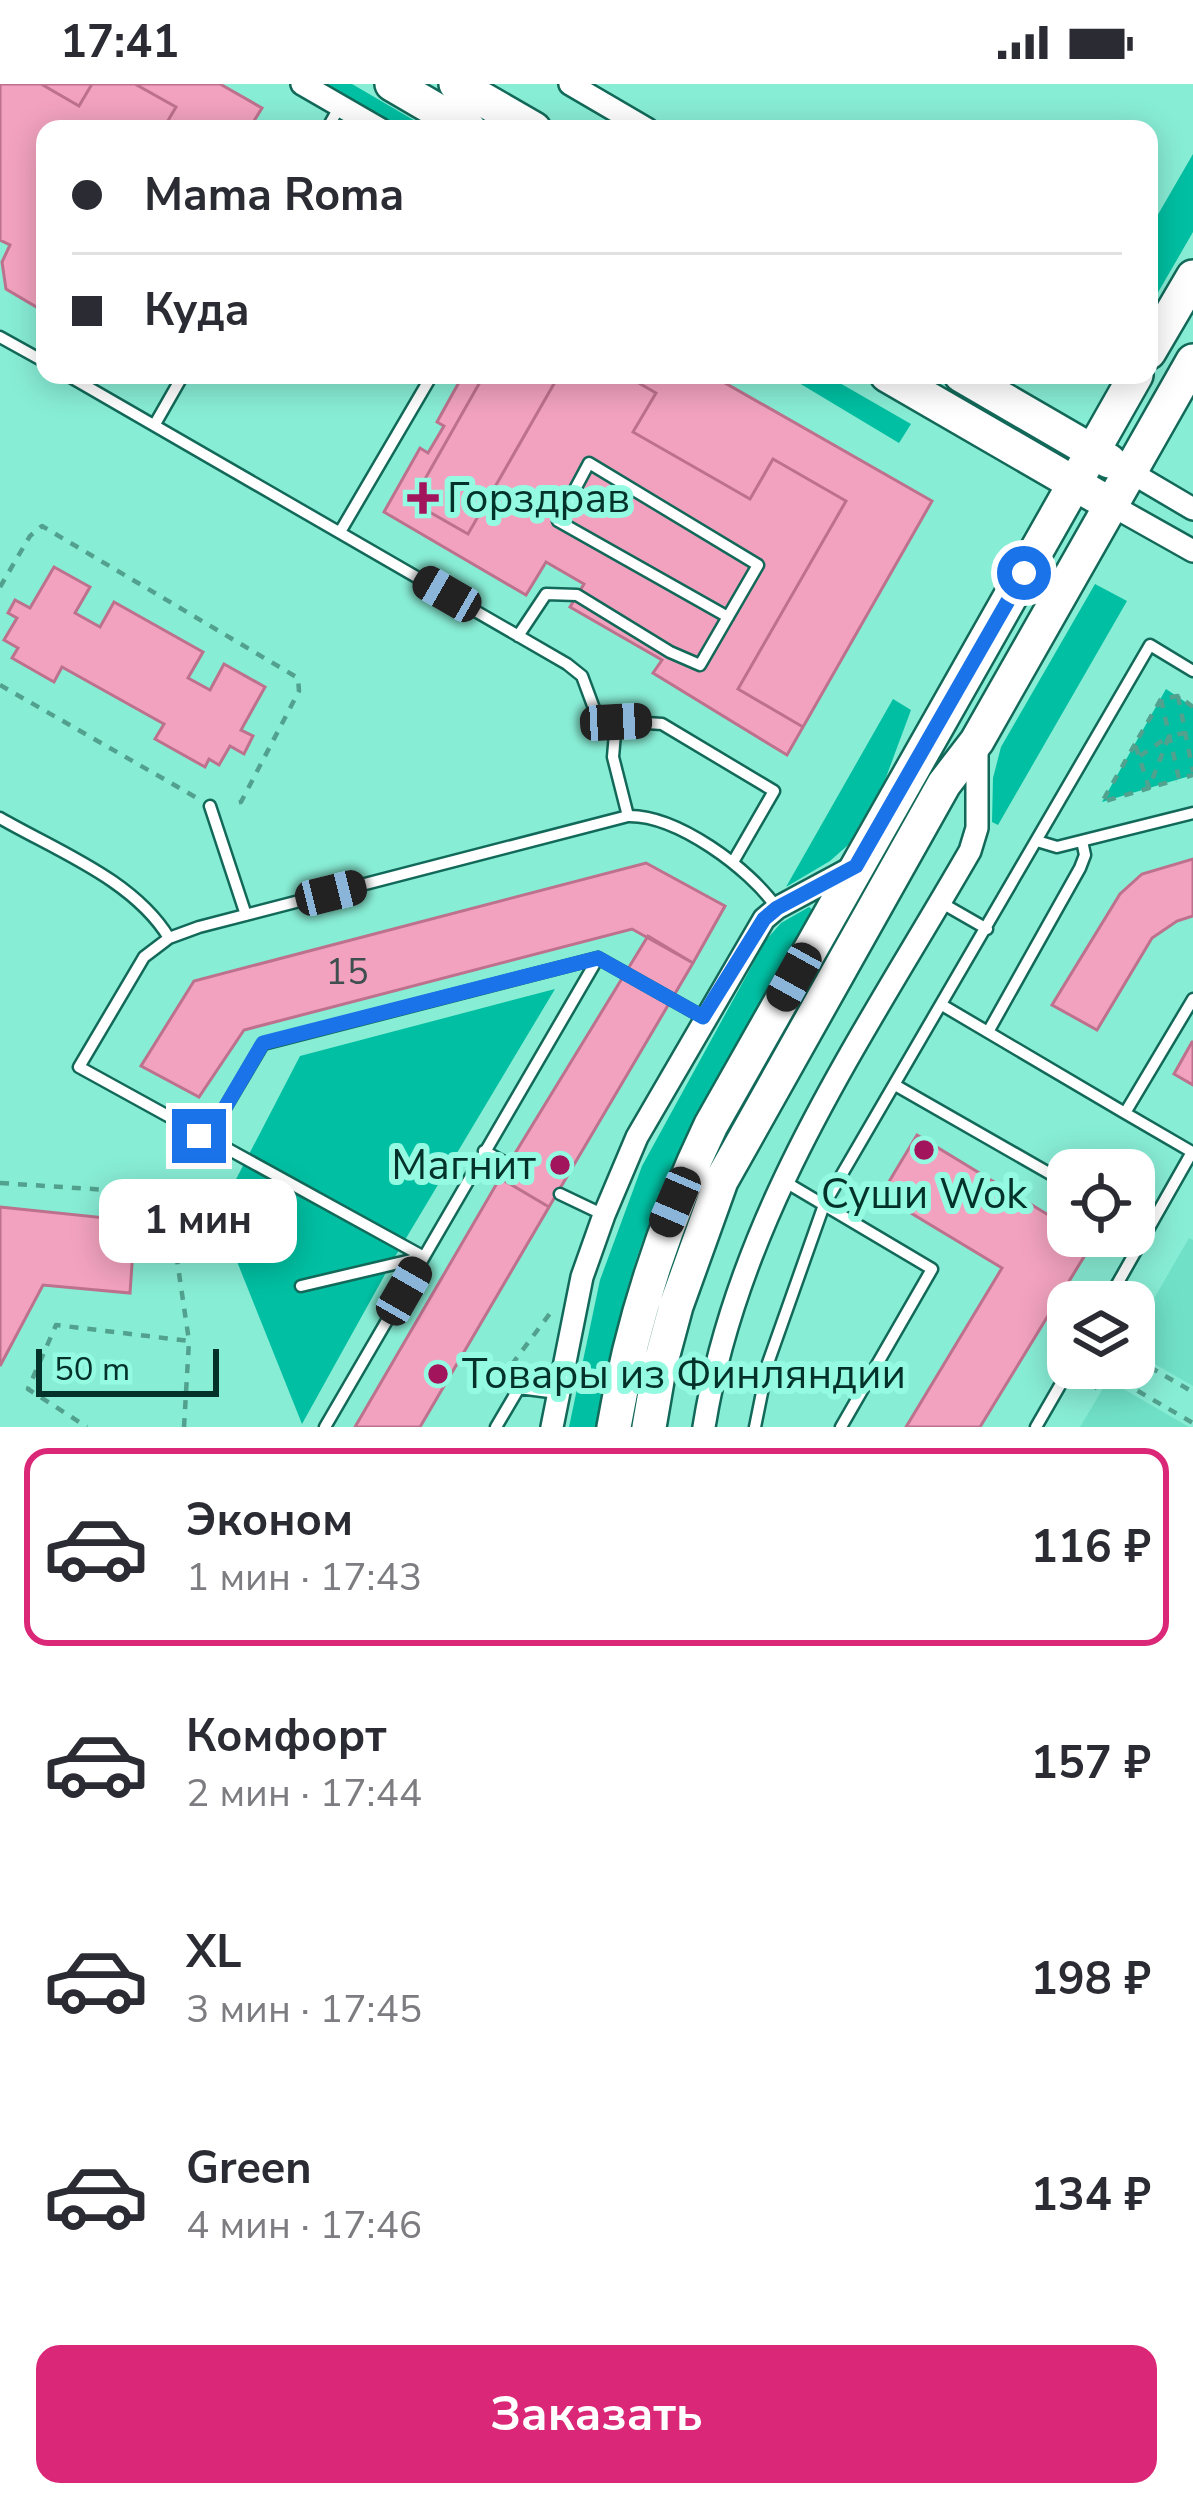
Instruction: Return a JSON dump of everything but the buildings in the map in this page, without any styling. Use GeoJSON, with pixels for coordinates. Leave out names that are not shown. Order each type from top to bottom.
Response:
{"type":"FeatureCollection","features":[{"type":"Feature","properties":{"kind":"street"},"geometry":{"type":"LineString","coordinates":[[302,84],[364,120]]}},
{"type":"Feature","properties":{"kind":"street"},"geometry":{"type":"LineString","coordinates":[[392,84],[454,120]]}},
{"type":"Feature","properties":{"kind":"street"},"geometry":{"type":"LineString","coordinates":[[456,84],[518,120]]}},
{"type":"Feature","properties":{"kind":"street"},"geometry":{"type":"LineString","coordinates":[[570,84],[632,120]]}},
{"type":"Feature","properties":{"kind":"street"},"geometry":{"type":"LineString","coordinates":[[1158,337],[1193,277]]}},
{"type":"Feature","properties":{"kind":"street"},"geometry":{"type":"LineString","coordinates":[[649,1427],[658,1369],[676,1306],[731,1160],[944,784],[977,741],[1193,361]]}},
{"type":"Feature","properties":{"kind":"street"},"geometry":{"type":"LineString","coordinates":[[903,384],[1193,551]]}},
{"type":"Feature","properties":{"kind":"street"},"geometry":{"type":"LineString","coordinates":[[977,384],[1193,508]]}},
{"type":"Feature","properties":{"kind":"street"},"geometry":{"type":"LineString","coordinates":[[614,1427],[643,1292],[687,1175],[856,866],[1131,384]]}},
{"type":"Feature","properties":{"kind":"street"},"geometry":{"type":"LineString","coordinates":[[704,1427],[726,1322],[781,1180],[970,851],[977,828],[977,741]]}},
{"type":"Feature","properties":{"kind":"street"},"geometry":{"type":"LineString","coordinates":[[552,1427],[582,1277],[637,1137],[752,934],[777,908],[856,866]]}},
{"type":"Feature","properties":{"kind":"lane"},"geometry":{"type":"LineString","coordinates":[[332,120],[340,106]]}},
{"type":"Feature","properties":{"kind":"lane"},"geometry":{"type":"LineString","coordinates":[[0,337],[36,357]]}},
{"type":"Feature","properties":{"kind":"lane"},"geometry":{"type":"LineString","coordinates":[[84,384],[581,676],[595,711],[616,722],[662,724],[773,791],[733,862]]}},
{"type":"Feature","properties":{"kind":"lane"},"geometry":{"type":"LineString","coordinates":[[155,424],[179,384]]}},
{"type":"Feature","properties":{"kind":"lane"},"geometry":{"type":"LineString","coordinates":[[340,532],[427,384]]}},
{"type":"Feature","properties":{"kind":"lane"},"geometry":{"type":"LineString","coordinates":[[518,636],[546,594],[561,592],[577,596],[700,665],[758,566],[589,463],[558,521],[728,617]]}},
{"type":"Feature","properties":{"kind":"lane"},"geometry":{"type":"LineString","coordinates":[[755,1427],[768,1363],[824,1205],[1150,645],[1193,671]]}},
{"type":"Feature","properties":{"kind":"lane"},"geometry":{"type":"LineString","coordinates":[[616,722],[613,758],[628,816]]}},
{"type":"Feature","properties":{"kind":"lane"},"geometry":{"type":"LineString","coordinates":[[210,806],[246,915]]}},
{"type":"Feature","properties":{"kind":"lane"},"geometry":{"type":"LineString","coordinates":[[1037,842],[1057,847],[1193,813]]}},
{"type":"Feature","properties":{"kind":"lane"},"geometry":{"type":"LineString","coordinates":[[424,1257],[79,1067],[144,957],[169,938],[246,915],[628,816],[663,822],[733,862],[761,886],[777,908]]}},
{"type":"Feature","properties":{"kind":"lane"},"geometry":{"type":"LineString","coordinates":[[0,818],[130,893],[154,914],[169,938]]}},
{"type":"Feature","properties":{"kind":"lane"},"geometry":{"type":"LineString","coordinates":[[988,1032],[1080,868],[1082,841]]}},
{"type":"Feature","properties":{"kind":"lane"},"geometry":{"type":"LineString","coordinates":[[940,902],[987,929]]}},
{"type":"Feature","properties":{"kind":"lane"},"geometry":{"type":"LineString","coordinates":[[206,1140],[263,1043],[598,958],[703,1017]]}},
{"type":"Feature","properties":{"kind":"lane"},"geometry":{"type":"LineString","coordinates":[[325,1427],[598,958]]}},
{"type":"Feature","properties":{"kind":"lane"},"geometry":{"type":"LineString","coordinates":[[1125,1112],[1193,999]]}},
{"type":"Feature","properties":{"kind":"lane"},"geometry":{"type":"LineString","coordinates":[[942,1005],[1192,1153],[1155,1218]]}},
{"type":"Feature","properties":{"kind":"lane"},"geometry":{"type":"LineString","coordinates":[[895,1085],[1047,1172]]}},
{"type":"Feature","properties":{"kind":"lane"},"geometry":{"type":"LineString","coordinates":[[484,1151],[506,1163]]}},
{"type":"Feature","properties":{"kind":"lane"},"geometry":{"type":"LineString","coordinates":[[781,1180],[932,1269],[841,1427]]}},
{"type":"Feature","properties":{"kind":"lane"},"geometry":{"type":"LineString","coordinates":[[560,1195],[604,1215]]}},
{"type":"Feature","properties":{"kind":"lane"},"geometry":{"type":"LineString","coordinates":[[302,1286],[424,1257]]}},
{"type":"Feature","properties":{"kind":"lane"},"geometry":{"type":"LineString","coordinates":[[496,1427],[519,1388],[557,1393]]}},
{"type":"Feature","properties":{"kind":"lane"},"geometry":{"type":"LineString","coordinates":[[1036,1427],[1058,1389]]}},
{"type":"Feature","properties":{"kind":"path"},"geometry":{"type":"LineString","coordinates":[[0,587],[41,526],[298,678],[299,691],[241,802],[210,806],[0,686]]}},
{"type":"Feature","properties":{"kind":"path"},"geometry":{"type":"LineString","coordinates":[[1178,696],[1190,735],[1193,774],[1102,802],[1161,699],[1178,696],[1193,706]]}},
{"type":"Feature","properties":{"kind":"path"},"geometry":{"type":"LineString","coordinates":[[1161,699],[1179,779]]}},
{"type":"Feature","properties":{"kind":"path"},"geometry":{"type":"LineString","coordinates":[[1139,757],[1169,736],[1190,735]]}},
{"type":"Feature","properties":{"kind":"path"},"geometry":{"type":"LineString","coordinates":[[1149,788],[1169,736]]}},
{"type":"Feature","properties":{"kind":"path"},"geometry":{"type":"LineString","coordinates":[[1135,744],[1149,788]]}},
{"type":"Feature","properties":{"kind":"path"},"geometry":{"type":"LineString","coordinates":[[0,1183],[138,1192],[172,1226],[189,1341],[184,1427]]}},
{"type":"Feature","properties":{"kind":"path"},"geometry":{"type":"LineString","coordinates":[[496,1389],[551,1312]]}},
{"type":"Feature","properties":{"kind":"path"},"geometry":{"type":"LineString","coordinates":[[87,1427],[28,1389],[56,1325],[189,1341]]}},
{"type":"Feature","properties":{"kind":"path"},"geometry":{"type":"LineString","coordinates":[[1155,1370],[1193,1392]]}},
{"type":"Feature","properties":{"kind":"path"},"geometry":{"type":"LineString","coordinates":[[1134,1389],[1193,1423]]}},
{"type":"Feature","properties":{"kind":"shaded area"},"geometry":{"type":"Polygon","coordinates":[[[325,84],[352,84],[414,120],[387,120],[325,84]]]}},
{"type":"Feature","properties":{"kind":"shaded area"},"geometry":{"type":"Polygon","coordinates":[[[1193,154],[1193,232],[1158,292],[1158,214],[1193,154]]]}},
{"type":"Feature","properties":{"kind":"shaded area"},"geometry":{"type":"Polygon","coordinates":[[[801,384],[841,384],[911,424],[899,443],[801,384]]]}},
{"type":"Feature","properties":{"kind":"shaded area"},"geometry":{"type":"Polygon","coordinates":[[[1095,584],[1127,601],[998,825],[992,822],[993,778],[1001,747],[1095,584]]]}},
{"type":"Feature","properties":{"kind":"shaded area"},"geometry":{"type":"Polygon","coordinates":[[[1166,689],[1193,707],[1193,775],[1102,802],[1166,689]]]}},
{"type":"Feature","properties":{"kind":"shaded area"},"geometry":{"type":"Polygon","coordinates":[[[893,699],[911,710],[885,780],[848,845],[786,887],[893,699]]]}},
{"type":"Feature","properties":{"kind":"shaded area"},"geometry":{"type":"Polygon","coordinates":[[[809,907],[814,911],[705,1102],[650,1221],[618,1323],[597,1427],[569,1427],[600,1280],[642,1166],[766,940],[781,923],[809,907]]]}},
{"type":"Feature","properties":{"kind":"shaded area"},"geometry":{"type":"Polygon","coordinates":[[[555,989],[393,1260],[302,1424],[218,1214],[300,1056],[555,989]]]}},
{"type":"Feature","properties":{"kind":"shaded area"},"geometry":{"type":"Polygon","coordinates":[[[1189,1238],[1193,1240],[1193,1386],[1155,1364],[1155,1297],[1189,1238]]]}},
{"type":"Feature","properties":{"kind":"shaded area"},"geometry":{"type":"Polygon","coordinates":[[[1103,1389],[1124,1389],[1189,1427],[1080,1427],[1103,1389]]]}},
{"type":"Feature","properties":{"kind":"place","name":"Горздрав"},"geometry":{"type":"Point","coordinates":[423,498]}},
{"type":"Feature","properties":{"kind":"place","name":"Суши Wok"},"geometry":{"type":"Point","coordinates":[924,1150]}},
{"type":"Feature","properties":{"kind":"place","name":"Магнит"},"geometry":{"type":"Point","coordinates":[560,1165]}},
{"type":"Feature","properties":{"kind":"place","name":"Товары из Финляндии"},"geometry":{"type":"Point","coordinates":[438,1374]}},
{"type":"Feature","properties":{"kind":"route"},"geometry":{"type":"LineString","coordinates":[[199,1136],[206,1140],[263,1043],[598,958],[703,1017],[764,919],[856,866],[1024,573]]}}]}
